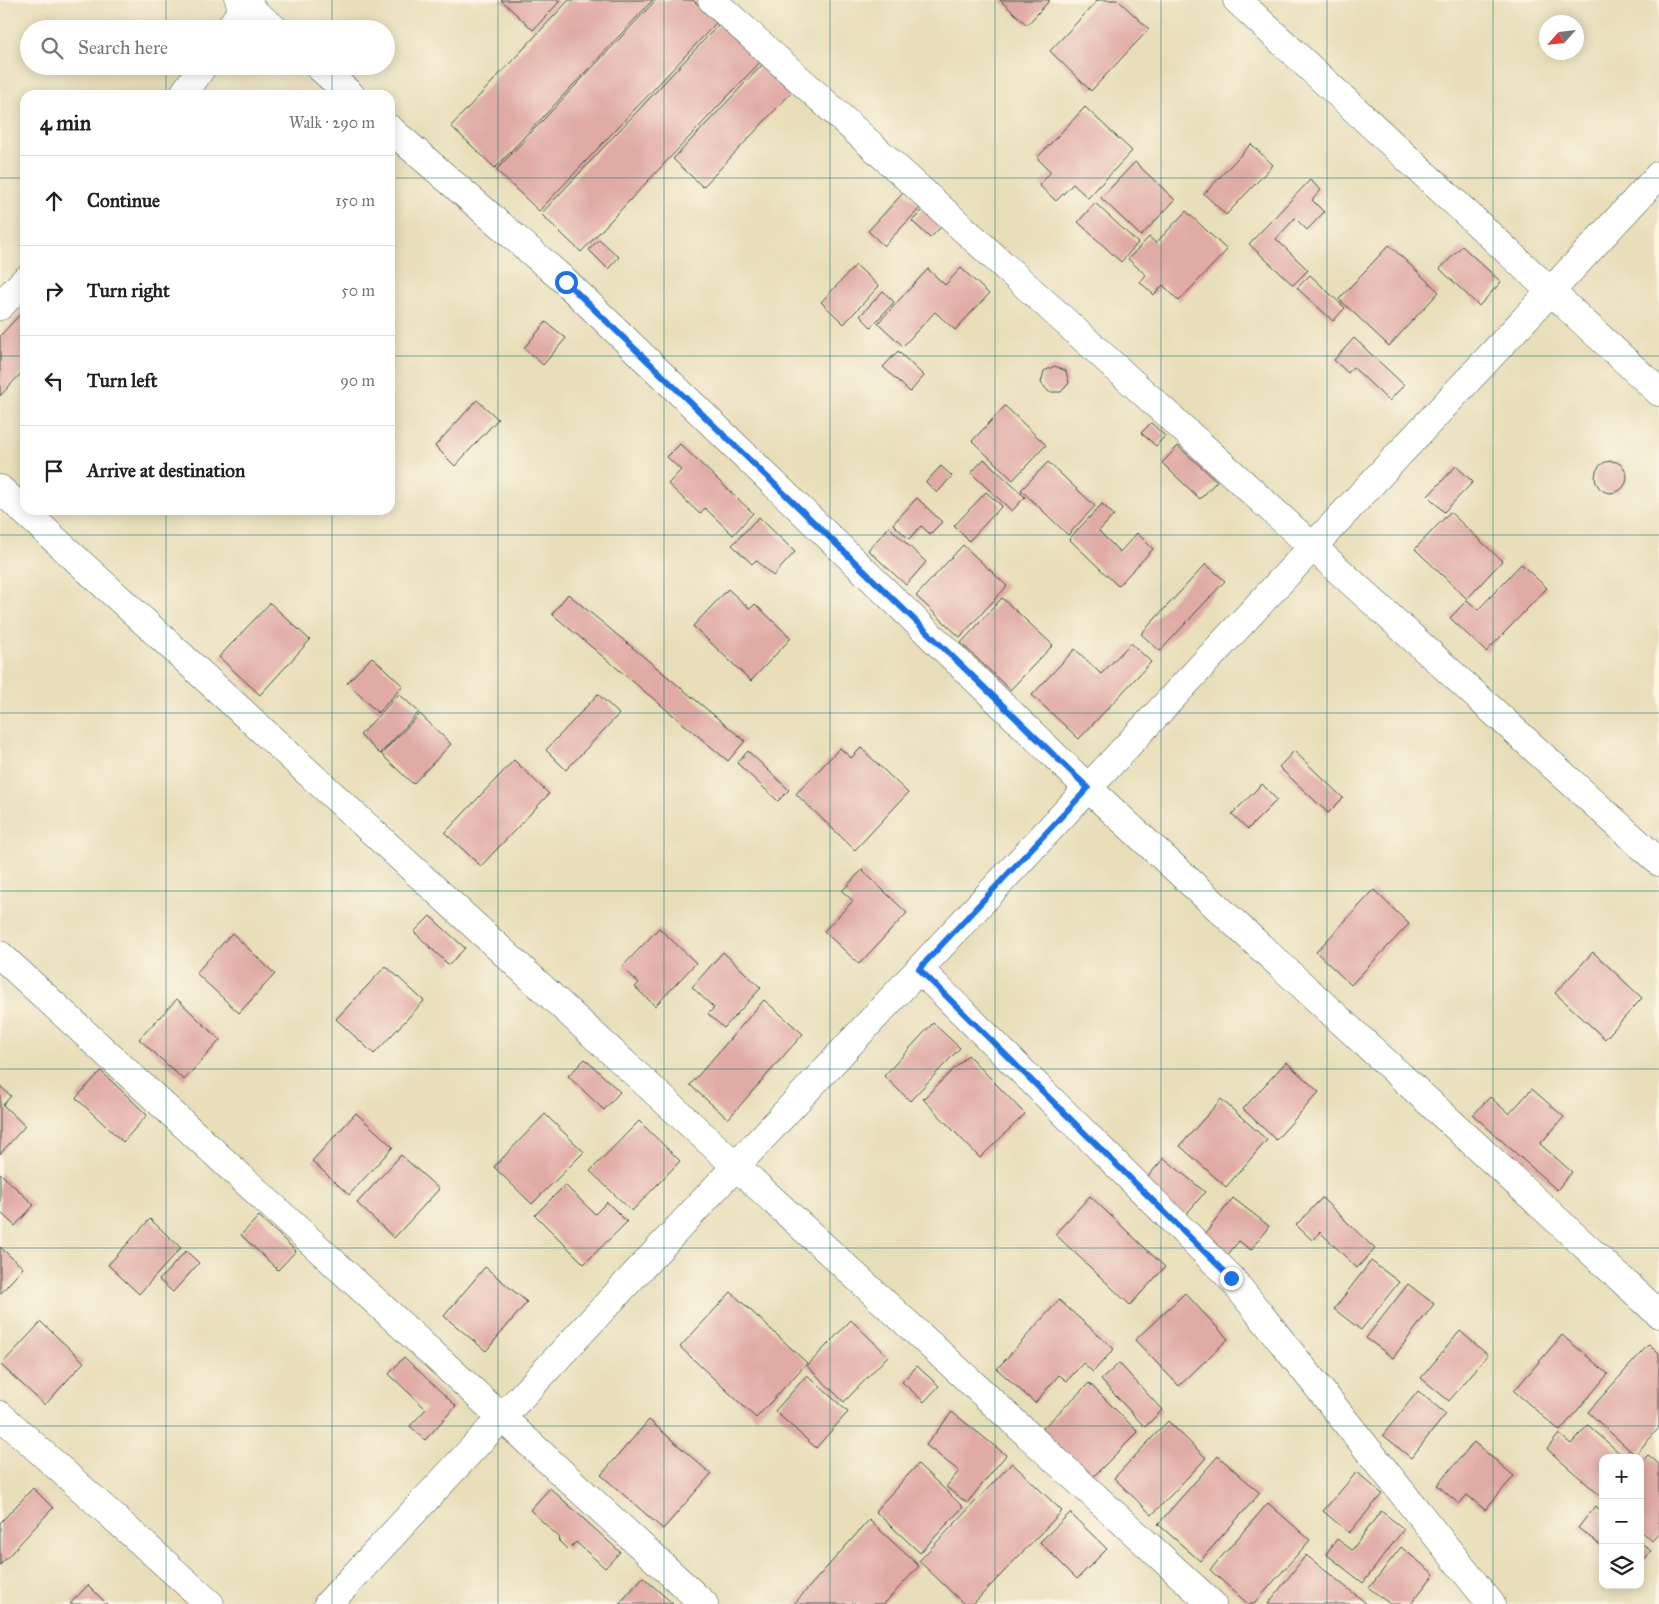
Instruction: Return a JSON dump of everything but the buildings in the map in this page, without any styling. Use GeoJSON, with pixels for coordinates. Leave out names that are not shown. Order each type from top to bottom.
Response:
{"type":"FeatureCollection","features":[{"type":"Feature","properties":{"kind":"street"},"geometry":{"type":"LineString","coordinates":[[712,0],[1659,862]]}},
{"type":"Feature","properties":{"kind":"street"},"geometry":{"type":"LineString","coordinates":[[1237,0],[1659,392]]}},
{"type":"Feature","properties":{"kind":"street"},"geometry":{"type":"LineString","coordinates":[[234,20],[245,1],[265,20]]}},
{"type":"Feature","properties":{"kind":"street"},"geometry":{"type":"LineString","coordinates":[[186,90],[197,75]]}},
{"type":"Feature","properties":{"kind":"street"},"geometry":{"type":"LineString","coordinates":[[328,75],[345,90]]}},
{"type":"Feature","properties":{"kind":"street"},"geometry":{"type":"LineString","coordinates":[[395,133],[566,282],[1088,788],[1659,1314]]}},
{"type":"Feature","properties":{"kind":"street"},"geometry":{"type":"LineString","coordinates":[[328,1604],[1659,175]]}},
{"type":"Feature","properties":{"kind":"street"},"geometry":{"type":"LineString","coordinates":[[0,306],[20,285]]}},
{"type":"Feature","properties":{"kind":"street"},"geometry":{"type":"LineString","coordinates":[[0,489],[20,507]]}},
{"type":"Feature","properties":{"kind":"street"},"geometry":{"type":"LineString","coordinates":[[28,515],[1212,1604]]}},
{"type":"Feature","properties":{"kind":"street"},"geometry":{"type":"LineString","coordinates":[[0,955],[704,1604]]}},
{"type":"Feature","properties":{"kind":"street"},"geometry":{"type":"LineString","coordinates":[[919,969],[1231,1278],[1491,1604]]}},
{"type":"Feature","properties":{"kind":"street"},"geometry":{"type":"LineString","coordinates":[[0,1415],[210,1604]]}},
{"type":"Feature","properties":{"kind":"route"},"geometry":{"type":"LineString","coordinates":[[566,282],[1088,788],[919,969],[1231,1278]]}}]}
